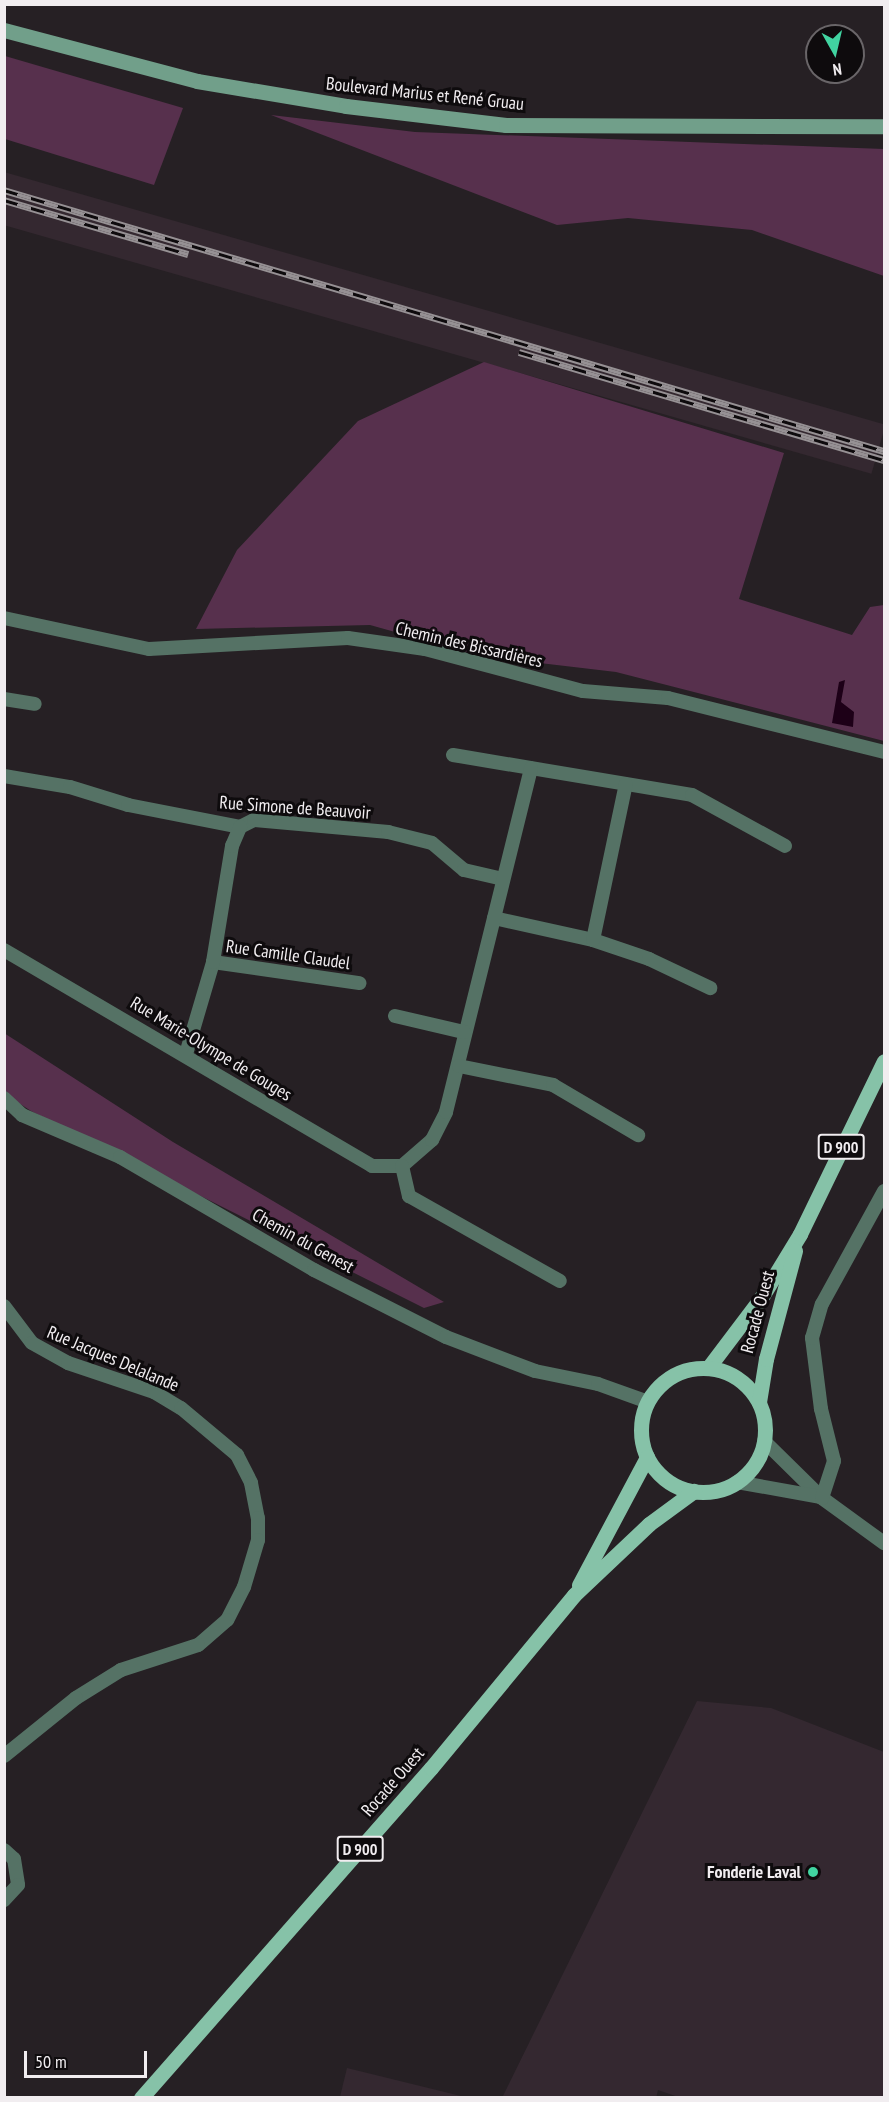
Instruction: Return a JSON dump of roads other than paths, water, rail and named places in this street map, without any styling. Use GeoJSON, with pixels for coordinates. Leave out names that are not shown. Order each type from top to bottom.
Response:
{"type":"FeatureCollection","features":[{"type":"Feature","properties":{"kind":"main road","name":"Boulevard Marius et René Gruau"},"geometry":{"type":"LineString","coordinates":[[4,30],[197,81],[346,106],[506,125],[885,126]]}},
{"type":"Feature","properties":{"kind":"main road","name":"Rocade Ouest"},"geometry":{"type":"LineString","coordinates":[[708,1368],[760,1298],[800,1234],[885,1061]]}},
{"type":"Feature","properties":{"kind":"main road","name":"Rocade Ouest"},"geometry":{"type":"LineString","coordinates":[[759,1402],[765,1359],[800,1234]]}},
{"type":"Feature","properties":{"kind":"main road"},"geometry":{"type":"LineString","coordinates":[[708,1368],[728,1373],[746,1385],[759,1402],[765,1421],[764,1441],[750,1471],[737,1482],[716,1490],[694,1491],[667,1479],[647,1457],[642,1439],[648,1402],[673,1376],[708,1368]]}},
{"type":"Feature","properties":{"kind":"main road","name":"Rocade Ouest"},"geometry":{"type":"LineString","coordinates":[[574,1595],[647,1457]]}},
{"type":"Feature","properties":{"kind":"main road","name":"Rocade Ouest"},"geometry":{"type":"LineString","coordinates":[[141,2097],[431,1768],[574,1595],[649,1524],[694,1491]]}},
{"type":"Feature","properties":{"kind":"street","name":"Chemin des Bissardières"},"geometry":{"type":"LineString","coordinates":[[4,618],[149,649],[348,638],[425,649],[584,691],[668,698],[885,752]]}},
{"type":"Feature","properties":{"kind":"street"},"geometry":{"type":"LineString","coordinates":[[4,699],[35,704]]}},
{"type":"Feature","properties":{"kind":"street"},"geometry":{"type":"LineString","coordinates":[[453,755],[692,795],[785,846]]}},
{"type":"Feature","properties":{"kind":"street"},"geometry":{"type":"LineString","coordinates":[[531,768],[446,1112],[432,1140],[402,1166],[409,1196],[560,1281]]}},
{"type":"Feature","properties":{"kind":"street","name":"Rue Simone de Beauvoir"},"geometry":{"type":"LineString","coordinates":[[4,776],[70,787],[128,805],[240,826],[254,820],[388,832],[432,843],[464,870],[503,879]]}},
{"type":"Feature","properties":{"kind":"street"},"geometry":{"type":"LineString","coordinates":[[593,940],[626,784]]}},
{"type":"Feature","properties":{"kind":"street","name":"Rue Camille Claudel"},"geometry":{"type":"LineString","coordinates":[[186,1054],[213,962],[232,846],[240,826]]}},
{"type":"Feature","properties":{"kind":"street"},"geometry":{"type":"LineString","coordinates":[[494,918],[593,940],[649,959],[710,988]]}},
{"type":"Feature","properties":{"kind":"street","name":"Rue Marie-Olympe de Gouges"},"geometry":{"type":"LineString","coordinates":[[4,950],[186,1054],[372,1166],[402,1166]]}},
{"type":"Feature","properties":{"kind":"street","name":"Rue Camille Claudel"},"geometry":{"type":"LineString","coordinates":[[213,962],[359,983]]}},
{"type":"Feature","properties":{"kind":"street"},"geometry":{"type":"LineString","coordinates":[[395,1016],[464,1032]]}},
{"type":"Feature","properties":{"kind":"street"},"geometry":{"type":"LineString","coordinates":[[459,1066],[553,1085],[638,1135]]}},
{"type":"Feature","properties":{"kind":"street","name":"Chemin du Genest"},"geometry":{"type":"LineString","coordinates":[[4,1098],[22,1115],[120,1157],[314,1270],[447,1337],[535,1371],[598,1384],[648,1402]]}},
{"type":"Feature","properties":{"kind":"street"},"geometry":{"type":"LineString","coordinates":[[822,1498],[834,1461],[821,1409],[812,1338],[822,1304],[885,1191]]}},
{"type":"Feature","properties":{"kind":"street","name":"Rue Jacques Delalande"},"geometry":{"type":"LineString","coordinates":[[4,1306],[32,1343],[68,1363],[154,1392],[181,1408],[237,1455],[250,1483],[258,1518],[258,1540],[244,1587],[227,1620],[198,1645],[121,1670],[76,1698],[4,1756]]}},
{"type":"Feature","properties":{"kind":"street"},"geometry":{"type":"LineString","coordinates":[[764,1441],[822,1498],[885,1543]]}},
{"type":"Feature","properties":{"kind":"street"},"geometry":{"type":"LineString","coordinates":[[737,1482],[822,1498]]}},
{"type":"Feature","properties":{"kind":"street"},"geometry":{"type":"LineString","coordinates":[[4,1850],[14,1859],[18,1885],[4,1900]]}},
{"type":"Feature","properties":{"kind":"railway"},"geometry":{"type":"LineString","coordinates":[[4,190],[884,451]]}},
{"type":"Feature","properties":{"kind":"railway"},"geometry":{"type":"LineString","coordinates":[[4,200],[188,254]]}},
{"type":"Feature","properties":{"kind":"railway"},"geometry":{"type":"LineString","coordinates":[[519,352],[884,460]]}},
{"type":"Feature","properties":{"kind":"place","name":"Fonderie Laval"},"geometry":{"type":"Point","coordinates":[813,1872]}}]}
